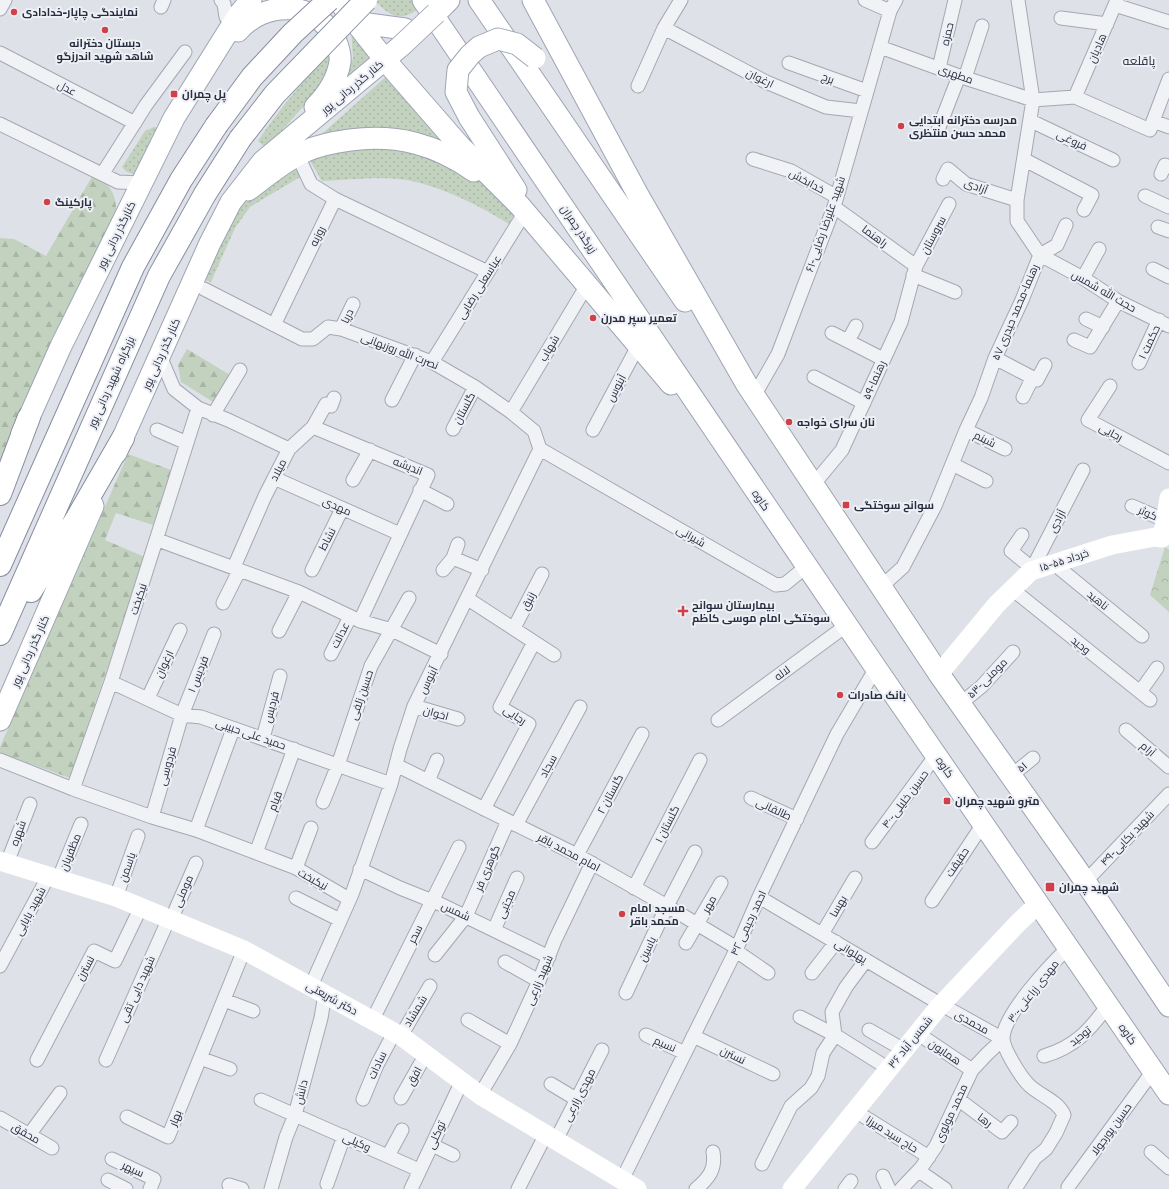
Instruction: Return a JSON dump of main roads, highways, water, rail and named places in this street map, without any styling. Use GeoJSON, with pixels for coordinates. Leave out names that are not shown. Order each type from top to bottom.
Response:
{"type":"FeatureCollection","features":[{"type":"Feature","properties":{"kind":"highway"},"geometry":{"type":"LineString","coordinates":[[0,565],[133,267],[182,180],[216,126],[252,77],[293,33],[329,0]]}},
{"type":"Feature","properties":{"kind":"highway","name":"بزرگراه شهید ردانی پور"},"geometry":{"type":"LineString","coordinates":[[0,634],[159,276],[187,223],[240,138],[275,94],[366,0]]}},
{"type":"Feature","properties":{"kind":"highway"},"geometry":{"type":"LineString","coordinates":[[0,494],[30,416]]}},
{"type":"Feature","properties":{"kind":"highway"},"geometry":{"type":"LineString","coordinates":[[0,641],[77,518],[123,438]]}},
{"type":"Feature","properties":{"kind":"main road","name":"کنارگذر ردانی پور"},"geometry":{"type":"LineString","coordinates":[[0,481],[61,346],[174,118],[239,14],[251,0]]}},
{"type":"Feature","properties":{"kind":"main road"},"geometry":{"type":"LineString","coordinates":[[479,0],[725,360],[750,390]]}},
{"type":"Feature","properties":{"kind":"main road"},"geometry":{"type":"LineString","coordinates":[[533,0],[564,60],[750,390],[939,674],[1085,882],[1169,1006]]}},
{"type":"Feature","properties":{"kind":"main road"},"geometry":{"type":"LineString","coordinates":[[546,0],[564,60]]}},
{"type":"Feature","properties":{"kind":"main road"},"geometry":{"type":"LineString","coordinates":[[174,118],[241,28],[266,7],[288,4],[310,11],[330,28],[338,47],[340,62],[335,79],[325,97],[263,161]]}},
{"type":"Feature","properties":{"kind":"main road","name":"کنار گذر ردانی پور"},"geometry":{"type":"LineString","coordinates":[[0,720],[123,438],[210,244],[231,202],[263,161],[385,60],[403,38],[436,4]]}},
{"type":"Feature","properties":{"kind":"main road","name":"زیرگذر چمران"},"geometry":{"type":"LineString","coordinates":[[436,4],[734,460]]}},
{"type":"Feature","properties":{"kind":"main road"},"geometry":{"type":"LineString","coordinates":[[174,118],[187,90],[216,41],[227,6]]}},
{"type":"Feature","properties":{"kind":"main road"},"geometry":{"type":"LineString","coordinates":[[343,6],[368,24],[403,38]]}},
{"type":"Feature","properties":{"kind":"main road"},"geometry":{"type":"LineString","coordinates":[[343,6],[385,60],[459,145],[522,209],[734,460]]}},
{"type":"Feature","properties":{"kind":"main road"},"geometry":{"type":"LineString","coordinates":[[551,243],[469,117],[456,92],[458,70],[470,55],[480,46],[498,39],[517,44],[535,58],[662,236]]}},
{"type":"Feature","properties":{"kind":"main road"},"geometry":{"type":"LineString","coordinates":[[231,202],[305,151],[331,143],[362,139],[392,138],[422,145],[454,157],[522,209]]}},
{"type":"Feature","properties":{"kind":"main road","name":"کاوه"},"geometry":{"type":"LineString","coordinates":[[734,460],[1169,1094]]}},
{"type":"Feature","properties":{"kind":"place","name":"نمایندگی چاپار-خدادادی"},"geometry":{"type":"Point","coordinates":[14,12]}},
{"type":"Feature","properties":{"kind":"place","name":"دبستان دخترانه شاهد شهید اندرزگو"},"geometry":{"type":"Point","coordinates":[105,30]}},
{"type":"Feature","properties":{"kind":"place","name":"پل چمران"},"geometry":{"type":"Point","coordinates":[174,94]}},
{"type":"Feature","properties":{"kind":"place","name":"مدرسه دخترانه ابتدایی محمد حسن منتظری"},"geometry":{"type":"Point","coordinates":[901,126]}},
{"type":"Feature","properties":{"kind":"place","name":"پارکینگ"},"geometry":{"type":"Point","coordinates":[47,202]}},
{"type":"Feature","properties":{"kind":"place","name":"تعمیر سپر مدرن"},"geometry":{"type":"Point","coordinates":[593,318]}},
{"type":"Feature","properties":{"kind":"place","name":"نان سرای خواجه"},"geometry":{"type":"Point","coordinates":[789,422]}},
{"type":"Feature","properties":{"kind":"place","name":"سوانح سوختگی"},"geometry":{"type":"Point","coordinates":[846,505]}},
{"type":"Feature","properties":{"kind":"place","name":"بیمارستان سوانح سوختگی امام موسی کاظم"},"geometry":{"type":"Point","coordinates":[683,611]}},
{"type":"Feature","properties":{"kind":"place","name":"بانک صادرات"},"geometry":{"type":"Point","coordinates":[840,695]}},
{"type":"Feature","properties":{"kind":"place","name":"مترو شهید چمران"},"geometry":{"type":"Point","coordinates":[947,801]}},
{"type":"Feature","properties":{"kind":"place","name":"شهید چمران"},"geometry":{"type":"Point","coordinates":[1050,887]}},
{"type":"Feature","properties":{"kind":"place","name":"مسجد امام محمد باقر"},"geometry":{"type":"Point","coordinates":[622,914]}},
{"type":"Feature","properties":{"kind":"district","name":"پاقلعه"},"geometry":{"type":"Point","coordinates":[1139,61]}}]}
